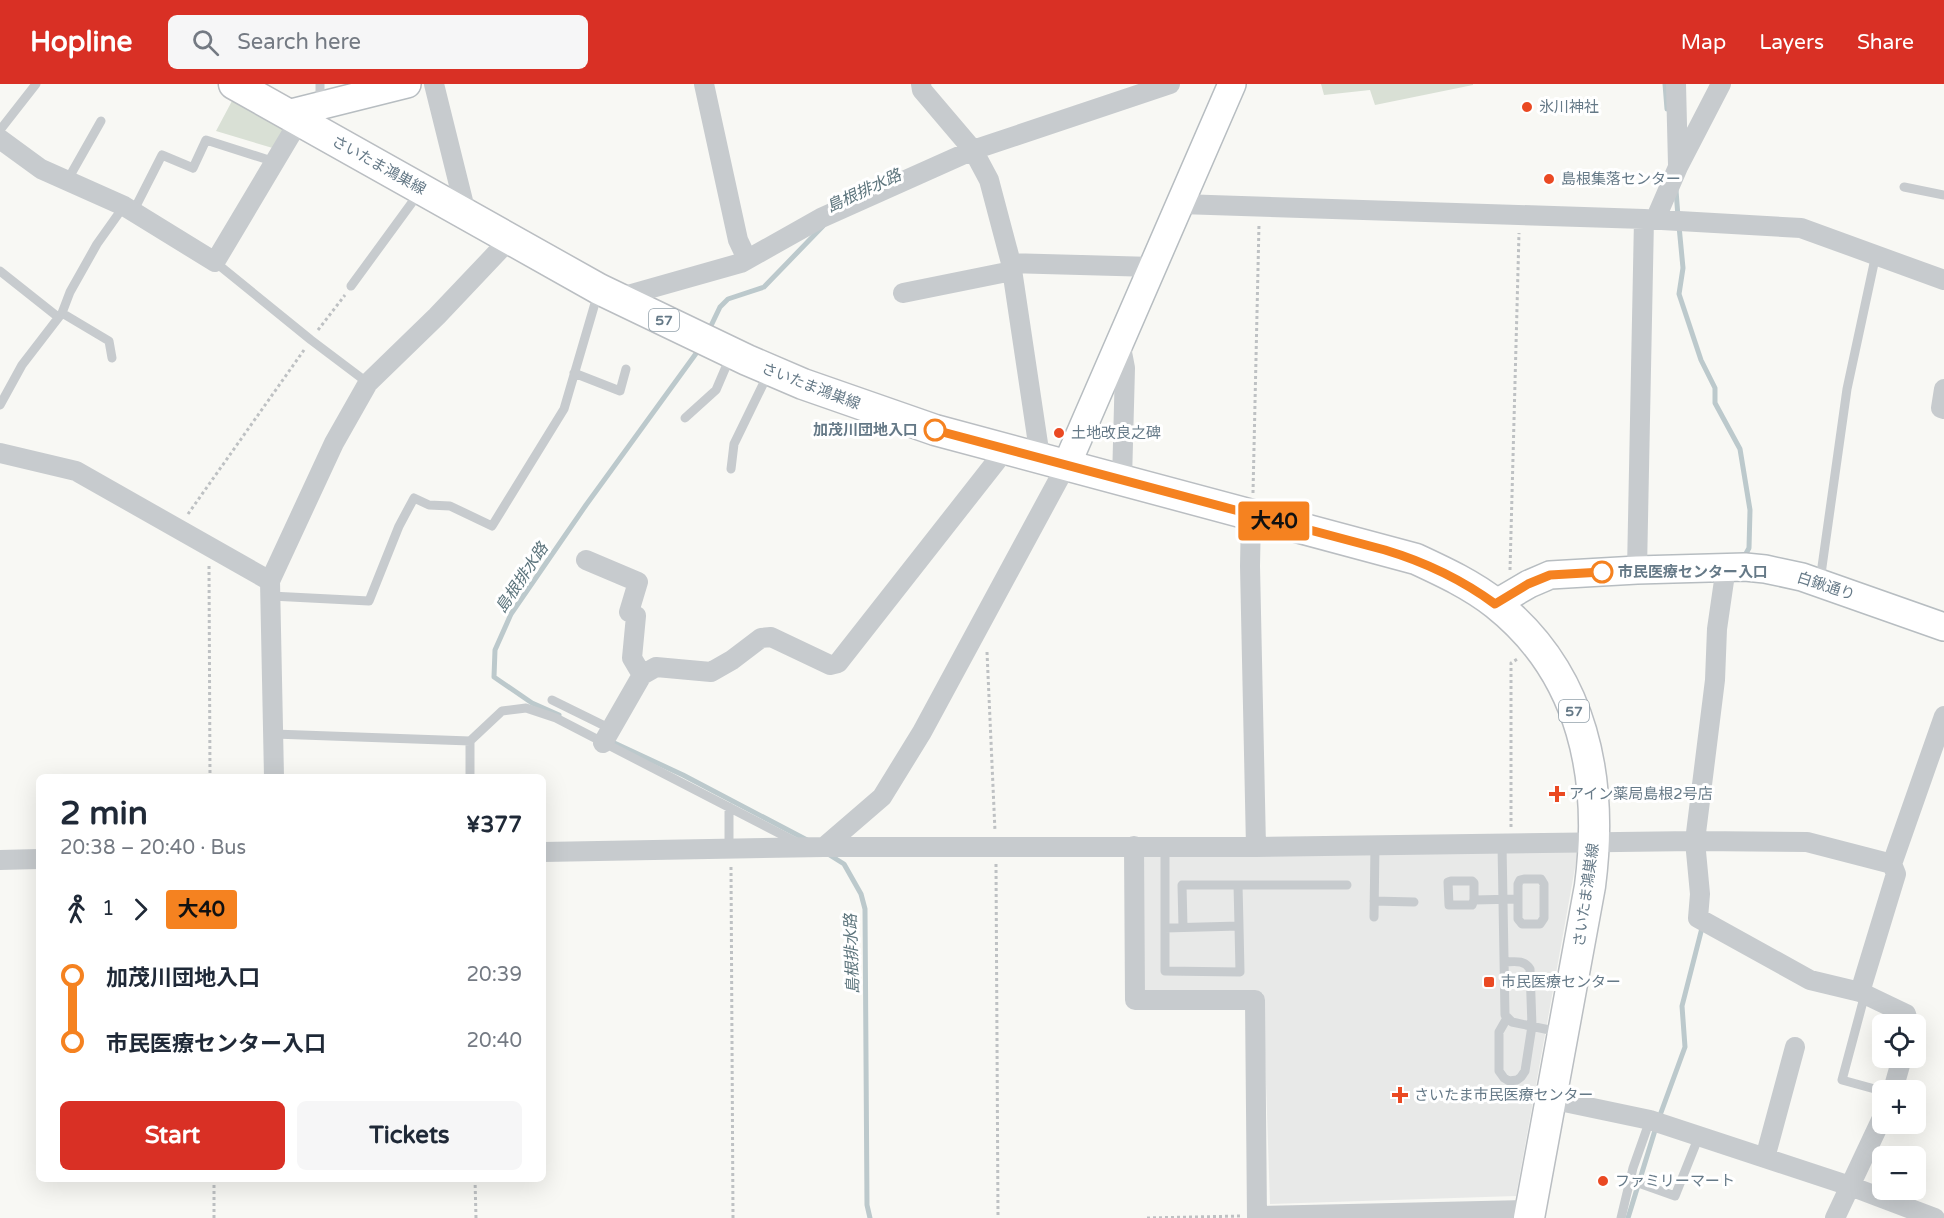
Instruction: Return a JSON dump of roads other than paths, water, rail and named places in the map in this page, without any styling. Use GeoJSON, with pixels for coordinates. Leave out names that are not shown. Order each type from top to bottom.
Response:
{"type":"FeatureCollection","features":[{"type":"Feature","properties":{"kind":"main road","name":"さいたま鴻巣線"},"geometry":{"type":"LineString","coordinates":[[240,86],[306,106],[422,189],[608,293],[770,370],[935,430],[1416,559],[1450,575],[1495,604],[1516,622],[1542,650],[1568,695],[1581,727],[1589,758],[1594,843],[1590,886],[1529,1214]]}},
{"type":"Feature","properties":{"kind":"street"},"geometry":{"type":"LineString","coordinates":[[0,139],[41,170],[129,209],[215,262],[306,106],[407,84]]}},
{"type":"Feature","properties":{"kind":"street"},"geometry":{"type":"LineString","coordinates":[[434,84],[465,213]]}},
{"type":"Feature","properties":{"kind":"street"},"geometry":{"type":"LineString","coordinates":[[704,84],[738,240],[747,259]]}},
{"type":"Feature","properties":{"kind":"street"},"geometry":{"type":"LineString","coordinates":[[921,84],[921,90],[976,156],[988,180],[1012,267],[1053,461]]}},
{"type":"Feature","properties":{"kind":"street"},"geometry":{"type":"LineString","coordinates":[[608,293],[747,259],[821,218],[976,156],[1170,84]]}},
{"type":"Feature","properties":{"kind":"street"},"geometry":{"type":"LineString","coordinates":[[816,847],[882,797],[922,732],[1053,461],[1120,342],[1232,84]]}},
{"type":"Feature","properties":{"kind":"street"},"geometry":{"type":"LineString","coordinates":[[1676,84],[1678,167]]}},
{"type":"Feature","properties":{"kind":"street"},"geometry":{"type":"LineString","coordinates":[[1637,570],[1649,219],[1721,84]]}},
{"type":"Feature","properties":{"kind":"street"},"geometry":{"type":"LineString","coordinates":[[1180,204],[1649,219],[1801,228],[1944,280]]}},
{"type":"Feature","properties":{"kind":"street"},"geometry":{"type":"LineString","coordinates":[[274,774],[270,589],[334,443],[368,383],[437,316],[510,239]]}},
{"type":"Feature","properties":{"kind":"street"},"geometry":{"type":"LineString","coordinates":[[903,292],[1012,267],[1153,267]]}},
{"type":"Feature","properties":{"kind":"street"},"geometry":{"type":"LineString","coordinates":[[1120,342],[1125,368],[1122,480]]}},
{"type":"Feature","properties":{"kind":"street"},"geometry":{"type":"LineString","coordinates":[[1944,389],[1941,408],[1944,409]]}},
{"type":"Feature","properties":{"kind":"street"},"geometry":{"type":"LineString","coordinates":[[607,736],[642,675],[656,667],[711,672],[732,660],[761,638],[771,637],[830,664],[838,663],[1006,449]]}},
{"type":"Feature","properties":{"kind":"street"},"geometry":{"type":"LineString","coordinates":[[0,453],[76,471],[209,547],[270,589]]}},
{"type":"Feature","properties":{"kind":"street"},"geometry":{"type":"LineString","coordinates":[[1251,514],[1250,578],[1256,847]]}},
{"type":"Feature","properties":{"kind":"street"},"geometry":{"type":"LineString","coordinates":[[586,560],[638,582],[629,612],[636,616],[632,658],[642,675]]}},
{"type":"Feature","properties":{"kind":"street"},"geometry":{"type":"LineString","coordinates":[[1735,567],[1717,629],[1715,680],[1695,841],[1700,894],[1698,918],[1810,980],[1862,993],[1906,1014]]}},
{"type":"Feature","properties":{"kind":"street","name":"白鍬通り"},"geometry":{"type":"LineString","coordinates":[[1495,604],[1528,584],[1550,575],[1735,567],[1765,569],[1820,583],[1944,627]]}},
{"type":"Feature","properties":{"kind":"street"},"geometry":{"type":"LineString","coordinates":[[1862,993],[1896,873],[1892,864],[1944,716]]}},
{"type":"Feature","properties":{"kind":"street"},"geometry":{"type":"LineString","coordinates":[[546,852],[816,847],[1256,847],[1695,841],[1807,842],[1892,864]]}},
{"type":"Feature","properties":{"kind":"street"},"geometry":{"type":"LineString","coordinates":[[1134,846],[1135,1000],[1256,1000],[1257,1217],[1529,1214]]}},
{"type":"Feature","properties":{"kind":"street"},"geometry":{"type":"LineString","coordinates":[[0,860],[36,860]]}},
{"type":"Feature","properties":{"kind":"street"},"geometry":{"type":"LineString","coordinates":[[1765,1158],[1796,1047]]}},
{"type":"Feature","properties":{"kind":"street"},"geometry":{"type":"LineString","coordinates":[[1550,1098],[1650,1120],[1850,1186],[1935,1218]]}},
{"type":"Feature","properties":{"kind":"street"},"geometry":{"type":"LineString","coordinates":[[1835,1218],[1874,1134]]}},
{"type":"Feature","properties":{"kind":"lane"},"geometry":{"type":"LineString","coordinates":[[0,130],[36,84]]}},
{"type":"Feature","properties":{"kind":"lane"},"geometry":{"type":"LineString","coordinates":[[67,181],[101,121]]}},
{"type":"Feature","properties":{"kind":"lane"},"geometry":{"type":"LineString","coordinates":[[0,405],[22,365],[60,315],[97,244],[129,209],[162,155],[193,168],[206,140],[275,162]]}},
{"type":"Feature","properties":{"kind":"lane"},"geometry":{"type":"LineString","coordinates":[[1905,187],[1944,195]]}},
{"type":"Feature","properties":{"kind":"lane"},"geometry":{"type":"LineString","coordinates":[[351,286],[422,189]]}},
{"type":"Feature","properties":{"kind":"lane"},"geometry":{"type":"LineString","coordinates":[[1820,583],[1847,389],[1876,254]]}},
{"type":"Feature","properties":{"kind":"lane"},"geometry":{"type":"LineString","coordinates":[[215,262],[368,383]]}},
{"type":"Feature","properties":{"kind":"lane"},"geometry":{"type":"LineString","coordinates":[[0,271],[60,315],[109,341],[112,358]]}},
{"type":"Feature","properties":{"kind":"lane"},"geometry":{"type":"LineString","coordinates":[[270,589],[369,601],[399,526],[414,498],[429,505],[450,506],[492,526],[564,409],[574,373],[608,293]]}},
{"type":"Feature","properties":{"kind":"lane"},"geometry":{"type":"LineString","coordinates":[[685,418],[716,390],[732,353]]}},
{"type":"Feature","properties":{"kind":"lane"},"geometry":{"type":"LineString","coordinates":[[574,373],[620,392],[626,369]]}},
{"type":"Feature","properties":{"kind":"lane"},"geometry":{"type":"LineString","coordinates":[[731,469],[734,444],[770,370]]}},
{"type":"Feature","properties":{"kind":"lane"},"geometry":{"type":"LineString","coordinates":[[552,700],[607,736],[729,807],[816,847]]}},
{"type":"Feature","properties":{"kind":"lane"},"geometry":{"type":"LineString","coordinates":[[274,734],[470,741],[502,711],[526,708],[607,736]]}},
{"type":"Feature","properties":{"kind":"lane"},"geometry":{"type":"LineString","coordinates":[[470,741],[470,774]]}},
{"type":"Feature","properties":{"kind":"lane"},"geometry":{"type":"LineString","coordinates":[[729,807],[731,850]]}},
{"type":"Feature","properties":{"kind":"lane"},"geometry":{"type":"LineString","coordinates":[[1506,844],[1502,899],[1505,1012],[1507,1018],[1512,1022],[1562,1033]]}},
{"type":"Feature","properties":{"kind":"lane"},"geometry":{"type":"LineString","coordinates":[[1374,917],[1375,845]]}},
{"type":"Feature","properties":{"kind":"lane"},"geometry":{"type":"LineString","coordinates":[[1165,846],[1165,971],[1240,972],[1238,885]]}},
{"type":"Feature","properties":{"kind":"lane"},"geometry":{"type":"LineString","coordinates":[[1520,880],[1544,881],[1542,923],[1520,922],[1518,899],[1520,880]]}},
{"type":"Feature","properties":{"kind":"lane"},"geometry":{"type":"LineString","coordinates":[[1183,927],[1182,885],[1347,885]]}},
{"type":"Feature","properties":{"kind":"lane"},"geometry":{"type":"LineString","coordinates":[[1474,900],[1518,899]]}},
{"type":"Feature","properties":{"kind":"lane"},"geometry":{"type":"LineString","coordinates":[[1374,901],[1414,902]]}},
{"type":"Feature","properties":{"kind":"lane"},"geometry":{"type":"LineString","coordinates":[[1165,928],[1239,926]]}},
{"type":"Feature","properties":{"kind":"lane"},"geometry":{"type":"LineString","coordinates":[[1504,962],[1521,962],[1527,964],[1530,969],[1532,1026],[1524,1073],[1517,1080],[1509,1081],[1502,1076],[1499,1069],[1499,1032],[1507,1018]]}},
{"type":"Feature","properties":{"kind":"lane"},"geometry":{"type":"LineString","coordinates":[[1862,993],[1842,1080],[1872,1088]]}},
{"type":"Feature","properties":{"kind":"lane"},"geometry":{"type":"LineString","coordinates":[[1621,1218],[1630,1180],[1650,1120]]}},
{"type":"Feature","properties":{"kind":"lane"},"geometry":{"type":"LineString","coordinates":[[1630,1180],[1675,1196],[1699,1136]]}},
{"type":"Feature","properties":{"kind":"waterway"},"geometry":{"type":"LineString","coordinates":[[1665,84],[1667,109]]}},
{"type":"Feature","properties":{"kind":"waterway"},"geometry":{"type":"LineString","coordinates":[[1676,190],[1678,217]]}},
{"type":"Feature","properties":{"kind":"waterway","name":"島根排水路"},"geometry":{"type":"LineString","coordinates":[[708,332],[720,307],[728,299],[764,287],[823,226]]}},
{"type":"Feature","properties":{"kind":"waterway"},"geometry":{"type":"LineString","coordinates":[[1679,226],[1683,268],[1679,294],[1701,360],[1715,388],[1715,403],[1740,449],[1750,510],[1749,548],[1743,559]]}},
{"type":"Feature","properties":{"kind":"waterway","name":"島根排水路"},"geometry":{"type":"LineString","coordinates":[[559,715],[532,703],[494,677],[495,650],[511,614],[586,505],[700,348]]}},
{"type":"Feature","properties":{"kind":"waterway","name":"島根排水路"},"geometry":{"type":"LineString","coordinates":[[610,741],[683,775],[807,840]]}},
{"type":"Feature","properties":{"kind":"waterway","name":"島根排水路"},"geometry":{"type":"LineString","coordinates":[[828,854],[844,864],[861,894],[865,909],[867,1205],[870,1218]]}},
{"type":"Feature","properties":{"kind":"waterway"},"geometry":{"type":"LineString","coordinates":[[1659,1118],[1685,1047],[1682,1006],[1703,924]]}},
{"type":"Feature","properties":{"kind":"waterway"},"geometry":{"type":"LineString","coordinates":[[1628,1218],[1656,1127]]}},
{"type":"Feature","properties":{"kind":"place","name":"氷川神社"},"geometry":{"type":"Point","coordinates":[1527,107]}},
{"type":"Feature","properties":{"kind":"place","name":"島根集落センター"},"geometry":{"type":"Point","coordinates":[1549,179]}},
{"type":"Feature","properties":{"kind":"place","name":"加茂川団地入口"},"geometry":{"type":"Point","coordinates":[935,430]}},
{"type":"Feature","properties":{"kind":"place","name":"土地改良之碑"},"geometry":{"type":"Point","coordinates":[1059,433]}},
{"type":"Feature","properties":{"kind":"place","name":"市民医療センター入口"},"geometry":{"type":"Point","coordinates":[1602,572]}},
{"type":"Feature","properties":{"kind":"place","name":"アイン薬局島根2号店"},"geometry":{"type":"Point","coordinates":[1557,794]}},
{"type":"Feature","properties":{"kind":"place","name":"市民医療センター"},"geometry":{"type":"Point","coordinates":[1489,982]}},
{"type":"Feature","properties":{"kind":"place","name":"さいたま市民医療センター"},"geometry":{"type":"Point","coordinates":[1400,1095]}},
{"type":"Feature","properties":{"kind":"place","name":"ファミリーマート"},"geometry":{"type":"Point","coordinates":[1603,1181]}}]}
